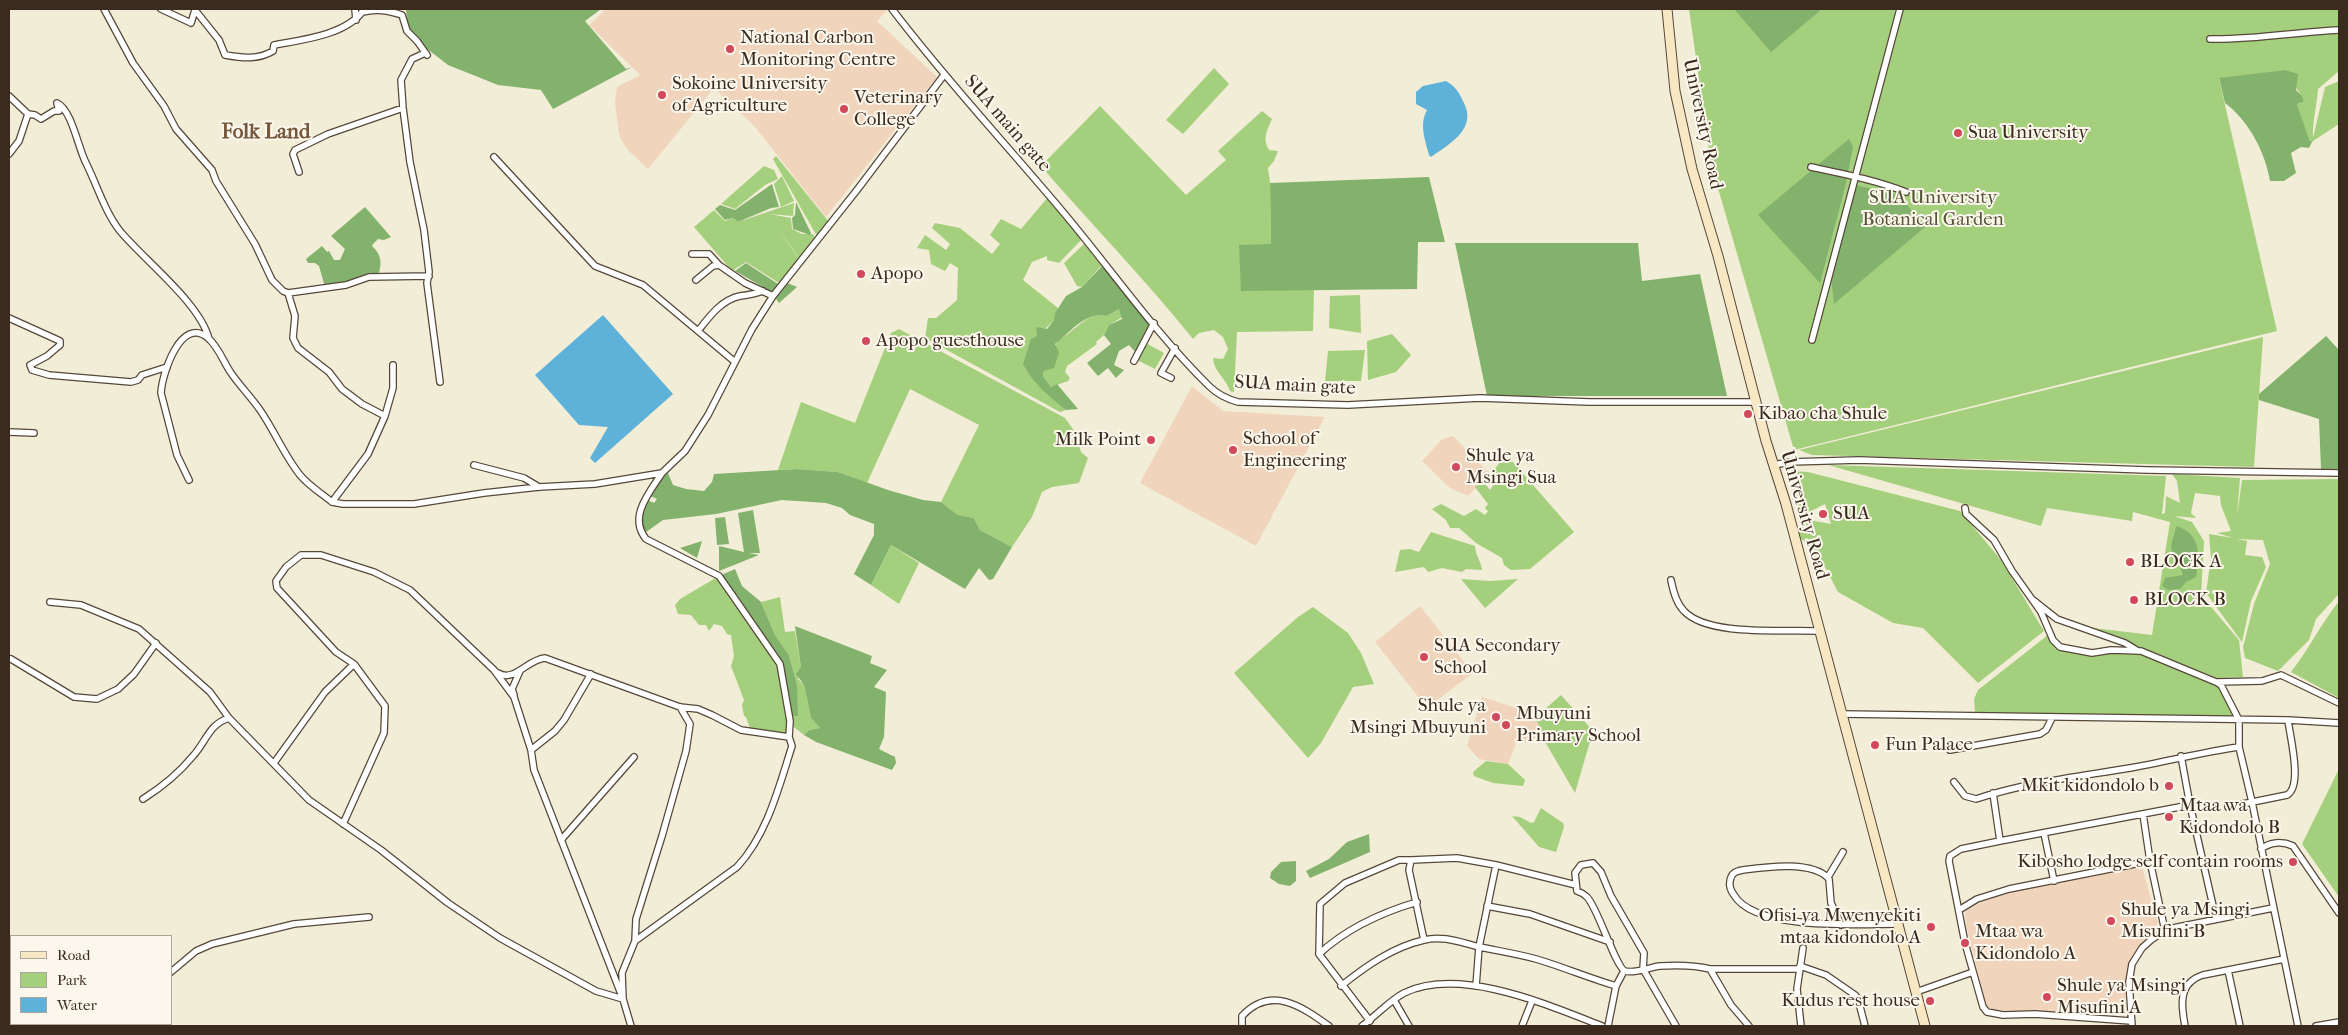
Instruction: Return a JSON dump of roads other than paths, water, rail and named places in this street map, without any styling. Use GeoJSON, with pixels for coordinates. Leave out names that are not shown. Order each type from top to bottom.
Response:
{"type":"FeatureCollection","features":[{"type":"Feature","properties":{"kind":"main road","name":"University Road"},"geometry":{"type":"LineString","coordinates":[[1667,9],[1670,54],[1680,120],[1692,169],[1718,256],[1756,402],[1786,504],[1925,1026]]}},
{"type":"Feature","properties":{"kind":"street"},"geometry":{"type":"LineString","coordinates":[[104,9],[133,63],[164,106],[176,129],[212,170],[216,181],[255,244],[274,284],[288,293],[295,316],[293,338],[298,348],[328,372],[342,389],[362,404],[385,416]]}},
{"type":"Feature","properties":{"kind":"street"},"geometry":{"type":"LineString","coordinates":[[161,9],[191,23],[195,10],[219,40],[225,54],[242,58],[263,57],[273,51],[274,45],[316,37],[356,20],[362,12],[377,9],[402,16],[407,31],[426,54],[412,59],[401,80],[410,162],[424,230],[429,276],[427,284],[440,382]]}},
{"type":"Feature","properties":{"kind":"street"},"geometry":{"type":"LineString","coordinates":[[355,9],[356,20]]}},
{"type":"Feature","properties":{"kind":"street","name":"SUA main gate"},"geometry":{"type":"LineString","coordinates":[[892,9],[944,75],[1062,210],[1175,348],[1210,387],[1226,398],[1238,402],[1348,405],[1480,398],[1589,402],[1756,402]]}},
{"type":"Feature","properties":{"kind":"street"},"geometry":{"type":"LineString","coordinates":[[1812,340],[1854,176],[1900,9]]}},
{"type":"Feature","properties":{"kind":"street"},"geometry":{"type":"LineString","coordinates":[[2210,39],[2243,40],[2304,32],[2339,30]]}},
{"type":"Feature","properties":{"kind":"street"},"geometry":{"type":"LineString","coordinates":[[635,942],[737,867],[749,854],[759,839],[792,746],[789,737],[790,721],[780,664],[719,576],[646,539],[639,531],[639,517],[645,499],[662,473],[685,451],[722,390],[752,329],[773,296],[857,190],[944,75]]}},
{"type":"Feature","properties":{"kind":"street"},"geometry":{"type":"LineString","coordinates":[[9,96],[28,114],[35,115],[41,119],[54,111],[59,111],[57,103],[66,110],[84,160],[119,229],[192,308],[207,331],[209,339],[243,390],[259,408],[299,474],[310,486],[332,502],[349,504],[414,504],[484,493],[594,484],[662,473]]}},
{"type":"Feature","properties":{"kind":"street"},"geometry":{"type":"LineString","coordinates":[[299,172],[293,154],[295,150],[328,134],[403,108]]}},
{"type":"Feature","properties":{"kind":"street"},"geometry":{"type":"LineString","coordinates":[[9,154],[19,141],[28,114]]}},
{"type":"Feature","properties":{"kind":"street"},"geometry":{"type":"LineString","coordinates":[[494,157],[595,266],[643,285],[735,362]]}},
{"type":"Feature","properties":{"kind":"street"},"geometry":{"type":"LineString","coordinates":[[1812,167],[1882,183],[1906,192]]}},
{"type":"Feature","properties":{"kind":"street"},"geometry":{"type":"LineString","coordinates":[[692,254],[709,254],[719,264],[745,283],[773,296]]}},
{"type":"Feature","properties":{"kind":"street"},"geometry":{"type":"LineString","coordinates":[[696,280],[713,266],[719,264]]}},
{"type":"Feature","properties":{"kind":"street"},"geometry":{"type":"LineString","coordinates":[[288,293],[346,285],[369,277],[429,276]]}},
{"type":"Feature","properties":{"kind":"street"},"geometry":{"type":"LineString","coordinates":[[698,331],[715,310],[723,304],[739,296],[763,292]]}},
{"type":"Feature","properties":{"kind":"street"},"geometry":{"type":"LineString","coordinates":[[9,318],[60,341],[60,345],[47,356],[30,365],[32,370],[48,375],[131,382],[138,380],[142,375],[167,367]]}},
{"type":"Feature","properties":{"kind":"street"},"geometry":{"type":"LineString","coordinates":[[1134,361],[1154,323]]}},
{"type":"Feature","properties":{"kind":"street"},"geometry":{"type":"LineString","coordinates":[[189,480],[177,455],[162,393],[164,374],[183,338],[192,333],[200,333],[209,339]]}},
{"type":"Feature","properties":{"kind":"street"},"geometry":{"type":"LineString","coordinates":[[1171,378],[1161,373],[1175,348]]}},
{"type":"Feature","properties":{"kind":"street"},"geometry":{"type":"LineString","coordinates":[[332,502],[368,454],[385,416],[392,388],[393,365]]}},
{"type":"Feature","properties":{"kind":"street"},"geometry":{"type":"LineString","coordinates":[[9,432],[34,433]]}},
{"type":"Feature","properties":{"kind":"street"},"geometry":{"type":"LineString","coordinates":[[1774,465],[1789,462],[1859,460],[2156,470],[2339,472]]}},
{"type":"Feature","properties":{"kind":"street"},"geometry":{"type":"LineString","coordinates":[[474,465],[524,478],[539,487]]}},
{"type":"Feature","properties":{"kind":"street"},"geometry":{"type":"LineString","coordinates":[[1965,508],[1966,514],[1994,540],[2012,571],[2041,612],[2053,640],[2060,647],[2092,653],[2111,650],[2138,651]]}},
{"type":"Feature","properties":{"kind":"street"},"geometry":{"type":"LineString","coordinates":[[343,824],[380,742],[385,725],[386,706],[354,664],[336,652],[278,588],[276,581],[286,567],[301,555],[321,554],[410,590],[494,670],[514,697]]}},
{"type":"Feature","properties":{"kind":"street"},"geometry":{"type":"LineString","coordinates":[[1670,580],[1675,597],[1683,610],[1702,621],[1739,630],[1819,631]]}},
{"type":"Feature","properties":{"kind":"street"},"geometry":{"type":"LineString","coordinates":[[2031,599],[2037,601],[2057,619],[2126,643],[2138,651],[2216,682],[2262,681],[2282,675],[2339,703]]}},
{"type":"Feature","properties":{"kind":"street"},"geometry":{"type":"LineString","coordinates":[[50,602],[81,605],[139,628],[210,692],[229,718],[309,800],[381,850],[448,903],[500,938],[596,990],[623,999]]}},
{"type":"Feature","properties":{"kind":"street"},"geometry":{"type":"LineString","coordinates":[[11,659],[74,697],[97,699],[118,689],[134,674],[156,643]]}},
{"type":"Feature","properties":{"kind":"street"},"geometry":{"type":"LineString","coordinates":[[494,670],[502,675],[511,675],[534,660],[545,658],[680,707],[698,709],[741,730],[789,737]]}},
{"type":"Feature","properties":{"kind":"street"},"geometry":{"type":"LineString","coordinates":[[274,763],[325,692],[354,664]]}},
{"type":"Feature","properties":{"kind":"street"},"geometry":{"type":"LineString","coordinates":[[520,670],[512,689],[531,750],[534,770],[623,999],[631,1026]]}},
{"type":"Feature","properties":{"kind":"street"},"geometry":{"type":"LineString","coordinates":[[531,750],[555,731],[564,720],[591,674]]}},
{"type":"Feature","properties":{"kind":"street"},"geometry":{"type":"LineString","coordinates":[[2216,682],[2224,691],[2239,720],[2239,747],[2298,1026]]}},
{"type":"Feature","properties":{"kind":"street"},"geometry":{"type":"LineString","coordinates":[[623,999],[622,973],[635,942],[636,919],[686,751],[690,724],[680,707]]}},
{"type":"Feature","properties":{"kind":"street"},"geometry":{"type":"LineString","coordinates":[[1841,714],[2012,715],[2052,718],[2100,716],[2288,720],[2339,723]]}},
{"type":"Feature","properties":{"kind":"street"},"geometry":{"type":"LineString","coordinates":[[143,799],[158,790],[192,758],[214,725],[229,718]]}},
{"type":"Feature","properties":{"kind":"street"},"geometry":{"type":"LineString","coordinates":[[1950,750],[2040,734],[2046,730],[2052,718]]}},
{"type":"Feature","properties":{"kind":"street"},"geometry":{"type":"LineString","coordinates":[[2228,807],[2287,795],[2294,788],[2294,757],[2288,720]]}},
{"type":"Feature","properties":{"kind":"street"},"geometry":{"type":"LineString","coordinates":[[1954,782],[1969,798],[1976,799],[2046,780],[2128,768],[2181,756],[2239,747]]}},
{"type":"Feature","properties":{"kind":"street"},"geometry":{"type":"LineString","coordinates":[[2181,756],[2216,919]]}},
{"type":"Feature","properties":{"kind":"street"},"geometry":{"type":"LineString","coordinates":[[562,840],[634,758]]}},
{"type":"Feature","properties":{"kind":"street"},"geometry":{"type":"LineString","coordinates":[[1993,793],[2000,841]]}},
{"type":"Feature","properties":{"kind":"street"},"geometry":{"type":"LineString","coordinates":[[2190,805],[1961,849],[1950,856],[1954,890],[1960,910],[1965,943],[1983,1008],[1987,1012],[2003,1015],[2035,1014],[2131,1024],[2129,982],[2132,964],[2142,948],[2165,931],[2273,908]]}},
{"type":"Feature","properties":{"kind":"street"},"geometry":{"type":"LineString","coordinates":[[2144,814],[2150,861],[2165,931]]}},
{"type":"Feature","properties":{"kind":"street"},"geometry":{"type":"LineString","coordinates":[[2044,833],[2054,881]]}},
{"type":"Feature","properties":{"kind":"street"},"geometry":{"type":"LineString","coordinates":[[2261,849],[2278,843],[2293,846],[2339,913]]}},
{"type":"Feature","properties":{"kind":"street"},"geometry":{"type":"LineString","coordinates":[[1841,925],[1831,903],[1828,877],[1843,852]]}},
{"type":"Feature","properties":{"kind":"street"},"geometry":{"type":"LineString","coordinates":[[1370,1020],[1341,986],[1319,954],[1320,904],[1345,883],[1399,860],[1457,858],[1496,865],[1576,885]]}},
{"type":"Feature","properties":{"kind":"street"},"geometry":{"type":"LineString","coordinates":[[1411,860],[1409,870],[1424,940]]}},
{"type":"Feature","properties":{"kind":"street"},"geometry":{"type":"LineString","coordinates":[[1960,910],[1977,899],[1994,893],[2150,861]]}},
{"type":"Feature","properties":{"kind":"street"},"geometry":{"type":"LineString","coordinates":[[1624,971],[1619,966],[1610,942],[1587,897],[1577,891],[1576,872],[1581,865],[1593,863],[1601,872],[1611,896],[1644,953],[1643,969],[1676,1026]]}},
{"type":"Feature","properties":{"kind":"street"},"geometry":{"type":"LineString","coordinates":[[1476,986],[1479,947],[1496,865]]}},
{"type":"Feature","properties":{"kind":"street"},"geometry":{"type":"LineString","coordinates":[[1828,877],[1815,870],[1801,867],[1754,868],[1734,873],[1729,884],[1740,904],[1755,913],[1788,920],[1841,925],[1897,924]]}},
{"type":"Feature","properties":{"kind":"street"},"geometry":{"type":"LineString","coordinates":[[1319,954],[1330,944],[1362,923],[1380,914],[1417,902]]}},
{"type":"Feature","properties":{"kind":"street"},"geometry":{"type":"LineString","coordinates":[[1487,906],[1530,914],[1610,942]]}},
{"type":"Feature","properties":{"kind":"street"},"geometry":{"type":"LineString","coordinates":[[172,971],[196,951],[212,944],[294,924],[369,917]]}},
{"type":"Feature","properties":{"kind":"street"},"geometry":{"type":"LineString","coordinates":[[1341,986],[1384,956],[1424,940],[1462,941],[1479,947],[1537,959],[1616,986]]}},
{"type":"Feature","properties":{"kind":"street"},"geometry":{"type":"LineString","coordinates":[[1801,1026],[1797,989],[1803,948]]}},
{"type":"Feature","properties":{"kind":"street"},"geometry":{"type":"LineString","coordinates":[[2185,1026],[2181,1002],[2186,987],[2197,977],[2284,959]]}},
{"type":"Feature","properties":{"kind":"street"},"geometry":{"type":"LineString","coordinates":[[1624,971],[1674,966],[1710,969],[1800,968],[1826,975],[1856,996],[1865,1026]]}},
{"type":"Feature","properties":{"kind":"street"},"geometry":{"type":"LineString","coordinates":[[1710,969],[1731,1005],[1749,1026]]}},
{"type":"Feature","properties":{"kind":"street"},"geometry":{"type":"LineString","coordinates":[[2228,970],[2240,1026]]}},
{"type":"Feature","properties":{"kind":"street"},"geometry":{"type":"LineString","coordinates":[[1608,1026],[1616,986],[1624,971]]}},
{"type":"Feature","properties":{"kind":"street"},"geometry":{"type":"LineString","coordinates":[[1916,992],[1974,972]]}},
{"type":"Feature","properties":{"kind":"street"},"geometry":{"type":"LineString","coordinates":[[1362,1026],[1394,1000],[1421,986],[1437,983],[1476,986],[1554,1007],[1602,1026]]}},
{"type":"Feature","properties":{"kind":"street"},"geometry":{"type":"LineString","coordinates":[[1242,1026],[1242,1016],[1254,1004],[1283,999],[1306,1010],[1329,1026]]}},
{"type":"Feature","properties":{"kind":"street"},"geometry":{"type":"LineString","coordinates":[[1394,1000],[1409,1026]]}},
{"type":"Feature","properties":{"kind":"street"},"geometry":{"type":"LineString","coordinates":[[1522,1026],[1532,1001]]}},
{"type":"Feature","properties":{"kind":"street"},"geometry":{"type":"LineString","coordinates":[[2316,1026],[2339,1022]]}},
{"type":"Feature","properties":{"kind":"water"},"geometry":{"type":"Polygon","coordinates":[[[1446,81],[1460,94],[1467,111],[1467,119],[1465,127],[1460,134],[1431,157],[1429,155],[1423,121],[1427,110],[1416,104],[1416,92],[1423,86],[1446,81]]]}},
{"type":"Feature","properties":{"kind":"water"},"geometry":{"type":"Polygon","coordinates":[[[603,315],[673,394],[595,463],[590,458],[608,427],[579,425],[535,375],[603,315]]]}},
{"type":"Feature","properties":{"kind":"place","name":"National Carbon Monitoring Centre"},"geometry":{"type":"Point","coordinates":[730,49]}},
{"type":"Feature","properties":{"kind":"place","name":"Sokoine University of Agriculture"},"geometry":{"type":"Point","coordinates":[662,95]}},
{"type":"Feature","properties":{"kind":"place","name":"Veterinary College"},"geometry":{"type":"Point","coordinates":[844,109]}},
{"type":"Feature","properties":{"kind":"place","name":"Sua University"},"geometry":{"type":"Point","coordinates":[1958,133]}},
{"type":"Feature","properties":{"kind":"place","name":"Apopo"},"geometry":{"type":"Point","coordinates":[861,274]}},
{"type":"Feature","properties":{"kind":"place","name":"Apopo guesthouse"},"geometry":{"type":"Point","coordinates":[866,341]}},
{"type":"Feature","properties":{"kind":"place","name":"Kibao cha Shule"},"geometry":{"type":"Point","coordinates":[1748,414]}},
{"type":"Feature","properties":{"kind":"place","name":"Milk Point"},"geometry":{"type":"Point","coordinates":[1151,440]}},
{"type":"Feature","properties":{"kind":"place","name":"School of Engineering"},"geometry":{"type":"Point","coordinates":[1233,450]}},
{"type":"Feature","properties":{"kind":"place","name":"Shule ya Msingi Sua"},"geometry":{"type":"Point","coordinates":[1456,467]}},
{"type":"Feature","properties":{"kind":"place","name":"SUA"},"geometry":{"type":"Point","coordinates":[1823,514]}},
{"type":"Feature","properties":{"kind":"place","name":"BLOCK A"},"geometry":{"type":"Point","coordinates":[2130,562]}},
{"type":"Feature","properties":{"kind":"place","name":"BLOCK B"},"geometry":{"type":"Point","coordinates":[2134,600]}},
{"type":"Feature","properties":{"kind":"place","name":"SUA Secondary School"},"geometry":{"type":"Point","coordinates":[1424,657]}},
{"type":"Feature","properties":{"kind":"place","name":"Shule ya Msingi Mbuyuni"},"geometry":{"type":"Point","coordinates":[1496,717]}},
{"type":"Feature","properties":{"kind":"place","name":"Mbuyuni Primary School"},"geometry":{"type":"Point","coordinates":[1506,725]}},
{"type":"Feature","properties":{"kind":"place","name":"Fun Palace"},"geometry":{"type":"Point","coordinates":[1875,745]}},
{"type":"Feature","properties":{"kind":"place","name":"Mkit kidondolo b"},"geometry":{"type":"Point","coordinates":[2169,786]}},
{"type":"Feature","properties":{"kind":"place","name":"Mtaa wa Kidondolo B"},"geometry":{"type":"Point","coordinates":[2169,817]}},
{"type":"Feature","properties":{"kind":"place","name":"Kibosho lodge self contain rooms"},"geometry":{"type":"Point","coordinates":[2293,862]}},
{"type":"Feature","properties":{"kind":"place","name":"Shule ya Msingi Misufini B"},"geometry":{"type":"Point","coordinates":[2111,921]}},
{"type":"Feature","properties":{"kind":"place","name":"Ofisi ya Mwenyekiti mtaa kidondolo A"},"geometry":{"type":"Point","coordinates":[1931,927]}},
{"type":"Feature","properties":{"kind":"place","name":"Mtaa wa Kidondolo A"},"geometry":{"type":"Point","coordinates":[1965,943]}},
{"type":"Feature","properties":{"kind":"place","name":"Shule ya Msingi Misufini A"},"geometry":{"type":"Point","coordinates":[2047,997]}},
{"type":"Feature","properties":{"kind":"place","name":"Kudus rest house"},"geometry":{"type":"Point","coordinates":[1930,1001]}},
{"type":"Feature","properties":{"kind":"district","name":"Folk Land"},"geometry":{"type":"Point","coordinates":[266,133]}},
{"type":"Feature","properties":{"kind":"park label","name":"SUA University Botanical Garden"},"geometry":{"type":"Point","coordinates":[1933,209]}}]}
